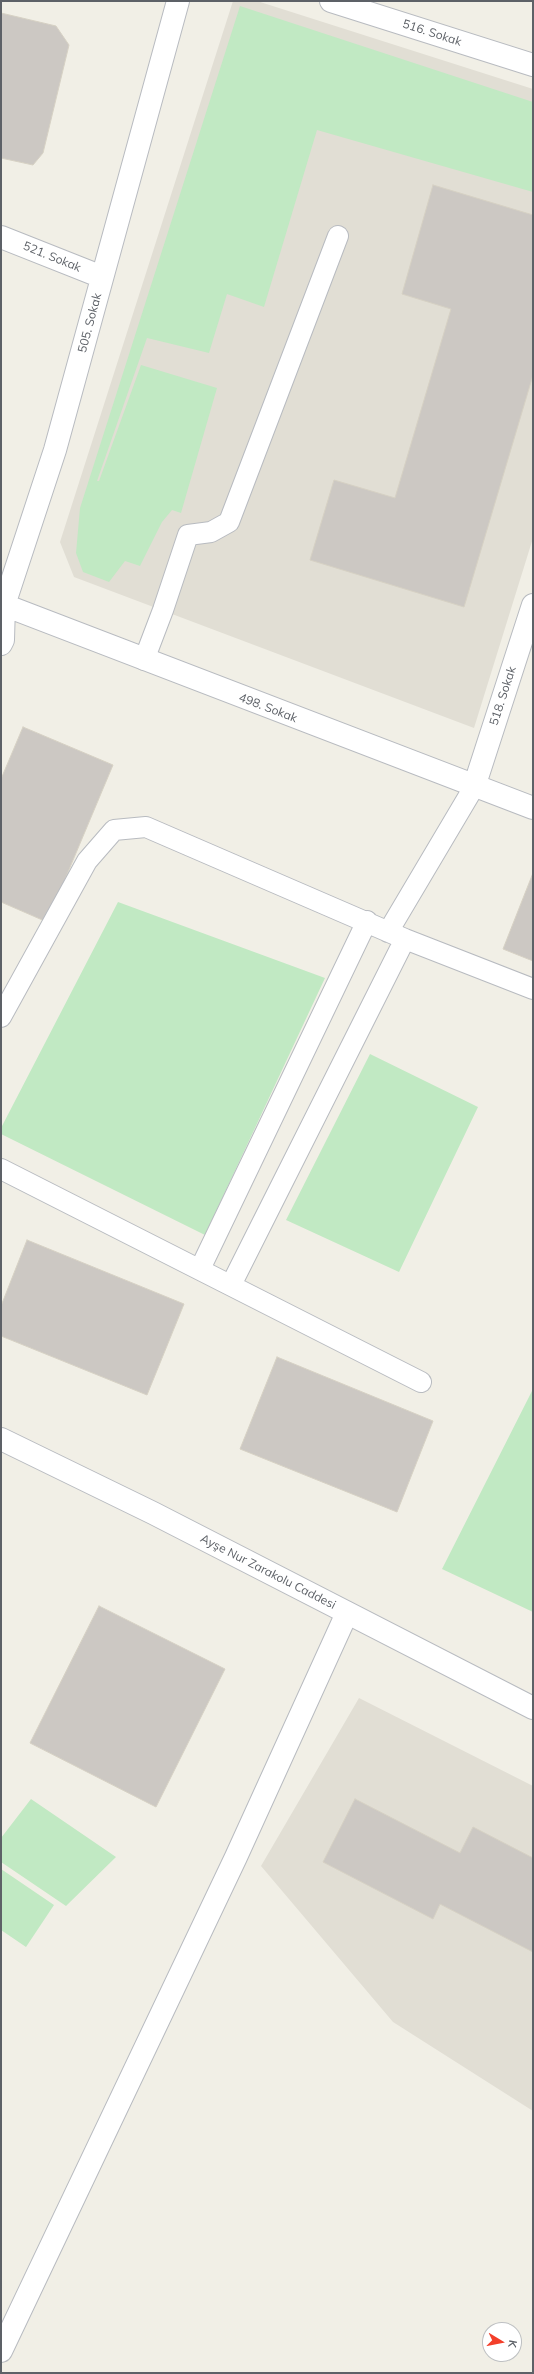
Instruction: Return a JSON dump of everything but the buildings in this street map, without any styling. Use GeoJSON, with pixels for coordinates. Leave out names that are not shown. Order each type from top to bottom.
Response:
{"type":"FeatureCollection","features":[{"type":"Feature","properties":{"kind":"street","name":"505. Sokak"},"geometry":{"type":"LineString","coordinates":[[1,644],[3,640],[4,605],[55,450],[178,1]]}},
{"type":"Feature","properties":{"kind":"street","name":"516. Sokak"},"geometry":{"type":"LineString","coordinates":[[331,1],[533,65]]}},
{"type":"Feature","properties":{"kind":"street","name":"521. Sokak"},"geometry":{"type":"LineString","coordinates":[[1,237],[102,277]]}},
{"type":"Feature","properties":{"kind":"street","name":"498. Sokak"},"geometry":{"type":"LineString","coordinates":[[4,605],[474,787],[533,808]]}},
{"type":"Feature","properties":{"kind":"street","name":"518. Sokak"},"geometry":{"type":"LineString","coordinates":[[474,787],[533,605]]}},
{"type":"Feature","properties":{"kind":"street","name":"Ayşe Nur Zarakolu Caddesi"},"geometry":{"type":"LineString","coordinates":[[1,1439],[152,1513],[533,1708]]}},
{"type":"Feature","properties":{"kind":"street"},"geometry":{"type":"LineString","coordinates":[[1,2351],[236,1858],[347,1613]]}},
{"type":"Feature","properties":{"kind":"lane"},"geometry":{"type":"LineString","coordinates":[[144,660],[163,610],[188,535],[211,532],[229,522],[338,236]]}},
{"type":"Feature","properties":{"kind":"lane"},"geometry":{"type":"LineString","coordinates":[[231,1285],[397,935],[474,787]]}},
{"type":"Feature","properties":{"kind":"lane"},"geometry":{"type":"LineString","coordinates":[[1,1017],[87,860],[114,830],[146,827],[397,935],[533,989]]}},
{"type":"Feature","properties":{"kind":"lane"},"geometry":{"type":"LineString","coordinates":[[200,1269],[367,921]]}},
{"type":"Feature","properties":{"kind":"lane"},"geometry":{"type":"LineString","coordinates":[[1,1169],[421,1382]]}},
{"type":"Feature","properties":{"kind":"shaded area"},"geometry":{"type":"Polygon","coordinates":[[[233,1],[257,1],[533,89],[533,538],[474,728],[74,577],[60,542],[233,1]]]}},
{"type":"Feature","properties":{"kind":"shaded area"},"geometry":{"type":"Polygon","coordinates":[[[359,1698],[533,1786],[533,2111],[393,2022],[261,1866],[359,1698]]]}},
{"type":"Feature","properties":{"kind":"green space"},"geometry":{"type":"Polygon","coordinates":[[[240,6],[533,102],[533,192],[317,130],[264,307],[227,294],[209,353],[147,338],[97,481],[99,481],[141,365],[217,388],[181,513],[172,510],[162,522],[140,566],[125,561],[109,582],[83,572],[76,553],[80,508],[240,6]]]}},
{"type":"Feature","properties":{"kind":"green space"},"geometry":{"type":"Polygon","coordinates":[[[118,902],[325,978],[205,1235],[1,1134],[1,1128],[118,902]]]}},
{"type":"Feature","properties":{"kind":"green space"},"geometry":{"type":"Polygon","coordinates":[[[370,1054],[478,1107],[399,1272],[286,1220],[370,1054]]]}},
{"type":"Feature","properties":{"kind":"green space"},"geometry":{"type":"Polygon","coordinates":[[[533,1389],[533,1612],[442,1569],[533,1389]]]}},
{"type":"Feature","properties":{"kind":"green space"},"geometry":{"type":"Polygon","coordinates":[[[31,1799],[116,1857],[66,1906],[1,1862],[1,1838],[31,1799]]]}},
{"type":"Feature","properties":{"kind":"green space"},"geometry":{"type":"Polygon","coordinates":[[[1,1869],[54,1905],[26,1947],[1,1930],[1,1869]]]}}]}
